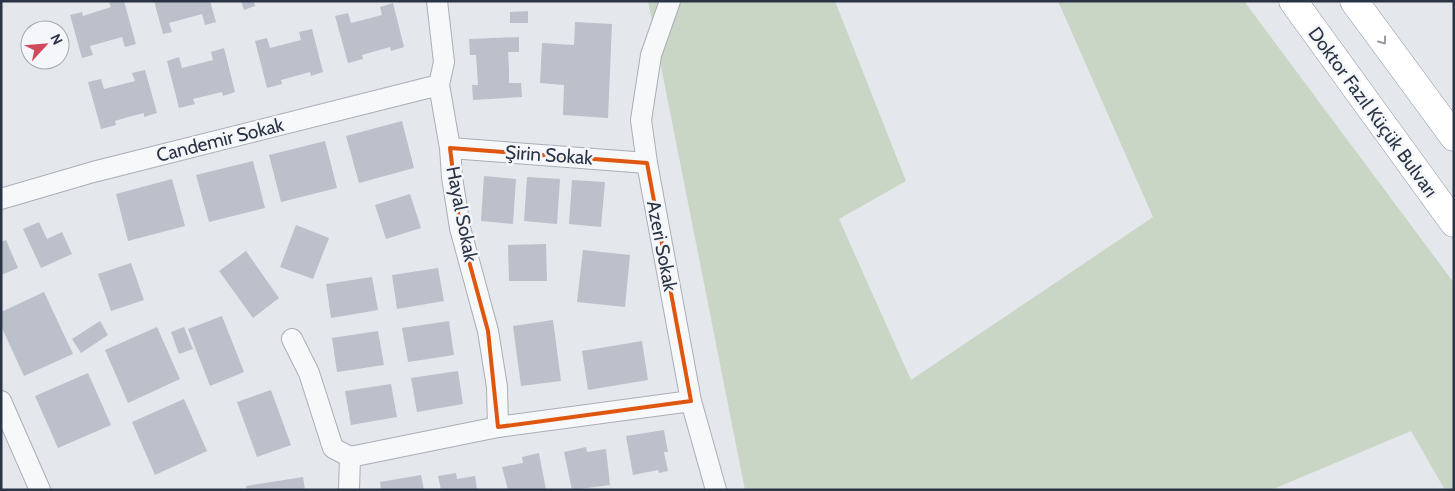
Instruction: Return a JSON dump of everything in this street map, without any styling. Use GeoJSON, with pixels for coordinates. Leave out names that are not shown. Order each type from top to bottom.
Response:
{"type":"FeatureCollection","features":[{"type":"Feature","properties":{"kind":"highway","name":"Doktor Fazıl Küçük Bulvarı"},"geometry":{"type":"LineString","coordinates":[[1293,1],[1454,223]]}},
{"type":"Feature","properties":{"kind":"highway"},"geometry":{"type":"LineString","coordinates":[[1354,1],[1451,126]]}},
{"type":"Feature","properties":{"kind":"street","name":"Hayal Sokak"},"geometry":{"type":"LineString","coordinates":[[437,1],[444,62],[439,85],[450,148],[452,177],[460,228],[488,331],[497,387],[498,427]]}},
{"type":"Feature","properties":{"kind":"street","name":"Azeri Sokak"},"geometry":{"type":"LineString","coordinates":[[670,1],[651,55],[641,120],[647,163],[691,400],[716,490]]}},
{"type":"Feature","properties":{"kind":"street","name":"Candemir Sokak"},"geometry":{"type":"LineString","coordinates":[[1,199],[93,172],[439,85]]}},
{"type":"Feature","properties":{"kind":"street","name":"Şirin Sokak"},"geometry":{"type":"LineString","coordinates":[[450,148],[647,163]]}},
{"type":"Feature","properties":{"kind":"street"},"geometry":{"type":"LineString","coordinates":[[292,339],[308,373],[333,448],[350,457],[498,427],[691,400]]}},
{"type":"Feature","properties":{"kind":"street"},"geometry":{"type":"LineString","coordinates":[[3,409],[40,490]]}},
{"type":"Feature","properties":{"kind":"street"},"geometry":{"type":"LineString","coordinates":[[349,490],[350,457]]}},
{"type":"Feature","properties":{"kind":"highlighted area"},"geometry":{"type":"Polygon","coordinates":[[[450,148],[647,163],[691,401],[498,427],[488,331],[460,228],[450,148]]]}},
{"type":"Feature","properties":{"kind":"green space"},"geometry":{"type":"Polygon","coordinates":[[[648,1],[835,1],[906,181],[839,219],[911,380],[1153,217],[1058,1],[1244,1],[1454,283],[1454,490],[1445,490],[1411,431],[1271,490],[745,490],[648,1]]]}},
{"type":"Feature","properties":{"kind":"building"},"geometry":{"type":"Polygon","coordinates":[[[124,1],[136,44],[125,47],[122,37],[90,46],[93,55],[82,58],[70,15],[82,12],[83,16],[111,7],[109,3],[124,1]]]}},
{"type":"Feature","properties":{"kind":"building"},"geometry":{"type":"Polygon","coordinates":[[[154,1],[210,1],[216,22],[205,25],[202,14],[169,23],[172,32],[163,34],[154,1]]]}},
{"type":"Feature","properties":{"kind":"building"},"geometry":{"type":"Polygon","coordinates":[[[241,1],[254,1],[255,6],[244,10],[241,1]]]}},
{"type":"Feature","properties":{"kind":"building"},"geometry":{"type":"Polygon","coordinates":[[[393,3],[404,47],[391,51],[390,47],[362,55],[363,59],[348,63],[335,16],[348,13],[351,23],[382,15],[380,7],[393,3]]]}},
{"type":"Feature","properties":{"kind":"building"},"geometry":{"type":"Polygon","coordinates":[[[528,11],[528,23],[510,23],[510,12],[528,11]]]}},
{"type":"Feature","properties":{"kind":"building"},"geometry":{"type":"Polygon","coordinates":[[[575,22],[612,24],[608,118],[563,115],[564,85],[540,83],[542,43],[574,45],[575,22]]]}},
{"type":"Feature","properties":{"kind":"building"},"geometry":{"type":"Polygon","coordinates":[[[312,29],[323,72],[311,76],[310,72],[281,80],[282,84],[267,88],[255,41],[267,38],[270,48],[301,40],[299,32],[312,29]]]}},
{"type":"Feature","properties":{"kind":"building"},"geometry":{"type":"Polygon","coordinates":[[[519,37],[519,52],[508,52],[509,83],[521,83],[522,97],[473,100],[472,85],[478,85],[476,55],[470,55],[469,39],[519,37]]]}},
{"type":"Feature","properties":{"kind":"building"},"geometry":{"type":"Polygon","coordinates":[[[224,48],[235,92],[223,96],[222,92],[193,99],[195,104],[179,108],[167,61],[179,57],[182,68],[213,60],[211,52],[224,48]]]}},
{"type":"Feature","properties":{"kind":"building"},"geometry":{"type":"Polygon","coordinates":[[[145,70],[157,113],[144,117],[144,113],[128,117],[115,121],[116,125],[101,129],[88,82],[101,79],[104,89],[135,81],[132,73],[145,70]]]}},
{"type":"Feature","properties":{"kind":"building"},"geometry":{"type":"Polygon","coordinates":[[[402,121],[414,168],[359,183],[346,136],[402,121]]]}},
{"type":"Feature","properties":{"kind":"building"},"geometry":{"type":"Polygon","coordinates":[[[325,141],[337,188],[281,202],[269,155],[325,141]]]}},
{"type":"Feature","properties":{"kind":"building"},"geometry":{"type":"Polygon","coordinates":[[[253,161],[265,208],[209,222],[196,175],[253,161]]]}},
{"type":"Feature","properties":{"kind":"building"},"geometry":{"type":"Polygon","coordinates":[[[484,176],[516,179],[513,224],[481,221],[484,176]]]}},
{"type":"Feature","properties":{"kind":"building"},"geometry":{"type":"Polygon","coordinates":[[[527,177],[560,179],[557,224],[524,221],[527,177]]]}},
{"type":"Feature","properties":{"kind":"building"},"geometry":{"type":"Polygon","coordinates":[[[172,179],[185,226],[128,241],[116,194],[172,179]]]}},
{"type":"Feature","properties":{"kind":"building"},"geometry":{"type":"Polygon","coordinates":[[[572,180],[605,182],[601,227],[569,224],[572,180]]]}},
{"type":"Feature","properties":{"kind":"building"},"geometry":{"type":"Polygon","coordinates":[[[410,194],[421,228],[386,239],[375,205],[410,194]]]}},
{"type":"Feature","properties":{"kind":"building"},"geometry":{"type":"Polygon","coordinates":[[[39,222],[47,239],[62,232],[72,254],[41,268],[23,229],[39,222]]]}},
{"type":"Feature","properties":{"kind":"building"},"geometry":{"type":"Polygon","coordinates":[[[296,225],[329,238],[313,279],[280,267],[296,225]]]}},
{"type":"Feature","properties":{"kind":"building"},"geometry":{"type":"Polygon","coordinates":[[[6,240],[18,268],[1,275],[1,242],[6,240]]]}},
{"type":"Feature","properties":{"kind":"building"},"geometry":{"type":"Polygon","coordinates":[[[546,244],[547,281],[509,281],[508,245],[546,244]]]}},
{"type":"Feature","properties":{"kind":"building"},"geometry":{"type":"Polygon","coordinates":[[[583,250],[630,255],[625,307],[577,302],[583,250]]]}},
{"type":"Feature","properties":{"kind":"building"},"geometry":{"type":"Polygon","coordinates":[[[246,251],[279,298],[253,318],[219,271],[246,251]]]}},
{"type":"Feature","properties":{"kind":"building"},"geometry":{"type":"Polygon","coordinates":[[[131,263],[144,300],[111,311],[98,274],[131,263]]]}},
{"type":"Feature","properties":{"kind":"building"},"geometry":{"type":"Polygon","coordinates":[[[438,268],[444,301],[397,309],[392,275],[438,268]]]}},
{"type":"Feature","properties":{"kind":"building"},"geometry":{"type":"Polygon","coordinates":[[[372,277],[378,310],[331,318],[326,284],[372,277]]]}},
{"type":"Feature","properties":{"kind":"building"},"geometry":{"type":"Polygon","coordinates":[[[44,292],[73,354],[24,376],[1,326],[1,312],[44,292]]]}},
{"type":"Feature","properties":{"kind":"building"},"geometry":{"type":"Polygon","coordinates":[[[222,316],[244,372],[210,386],[188,329],[222,316]]]}},
{"type":"Feature","properties":{"kind":"building"},"geometry":{"type":"Polygon","coordinates":[[[553,320],[561,381],[521,386],[513,326],[553,320]]]}},
{"type":"Feature","properties":{"kind":"building"},"geometry":{"type":"Polygon","coordinates":[[[100,321],[108,335],[81,353],[72,339],[100,321]]]}},
{"type":"Feature","properties":{"kind":"building"},"geometry":{"type":"Polygon","coordinates":[[[449,321],[454,355],[408,362],[402,328],[449,321]]]}},
{"type":"Feature","properties":{"kind":"building"},"geometry":{"type":"Polygon","coordinates":[[[157,327],[180,379],[128,403],[105,350],[157,327]]]}},
{"type":"Feature","properties":{"kind":"building"},"geometry":{"type":"Polygon","coordinates":[[[184,327],[193,349],[179,354],[171,332],[184,327]]]}},
{"type":"Feature","properties":{"kind":"building"},"geometry":{"type":"Polygon","coordinates":[[[378,331],[384,365],[337,372],[332,338],[378,331]]]}},
{"type":"Feature","properties":{"kind":"building"},"geometry":{"type":"Polygon","coordinates":[[[642,341],[648,380],[588,390],[582,351],[642,341]]]}},
{"type":"Feature","properties":{"kind":"building"},"geometry":{"type":"Polygon","coordinates":[[[458,371],[463,404],[417,412],[411,378],[458,371]]]}},
{"type":"Feature","properties":{"kind":"building"},"geometry":{"type":"Polygon","coordinates":[[[88,373],[111,425],[58,448],[35,396],[88,373]]]}},
{"type":"Feature","properties":{"kind":"building"},"geometry":{"type":"Polygon","coordinates":[[[391,384],[397,417],[351,425],[345,391],[391,384]]]}},
{"type":"Feature","properties":{"kind":"building"},"geometry":{"type":"Polygon","coordinates":[[[271,390],[291,445],[257,457],[237,402],[271,390]]]}},
{"type":"Feature","properties":{"kind":"building"},"geometry":{"type":"Polygon","coordinates":[[[184,399],[207,451],[155,475],[132,422],[184,399]]]}},
{"type":"Feature","properties":{"kind":"building"},"geometry":{"type":"Polygon","coordinates":[[[664,430],[668,452],[664,452],[668,471],[659,473],[658,470],[633,475],[626,436],[664,430]]]}},
{"type":"Feature","properties":{"kind":"building"},"geometry":{"type":"Polygon","coordinates":[[[586,447],[587,452],[606,449],[610,485],[572,490],[564,452],[586,447]]]}},
{"type":"Feature","properties":{"kind":"building"},"geometry":{"type":"Polygon","coordinates":[[[539,453],[546,490],[508,490],[502,467],[523,463],[522,457],[539,453]]]}},
{"type":"Feature","properties":{"kind":"building"},"geometry":{"type":"Polygon","coordinates":[[[456,473],[457,479],[475,476],[477,490],[441,490],[438,476],[456,473]]]}},
{"type":"Feature","properties":{"kind":"building"},"geometry":{"type":"Polygon","coordinates":[[[421,475],[424,490],[381,490],[380,482],[421,475]]]}},
{"type":"Feature","properties":{"kind":"building"},"geometry":{"type":"Polygon","coordinates":[[[303,477],[305,490],[247,490],[246,486],[303,477]]]}}]}
